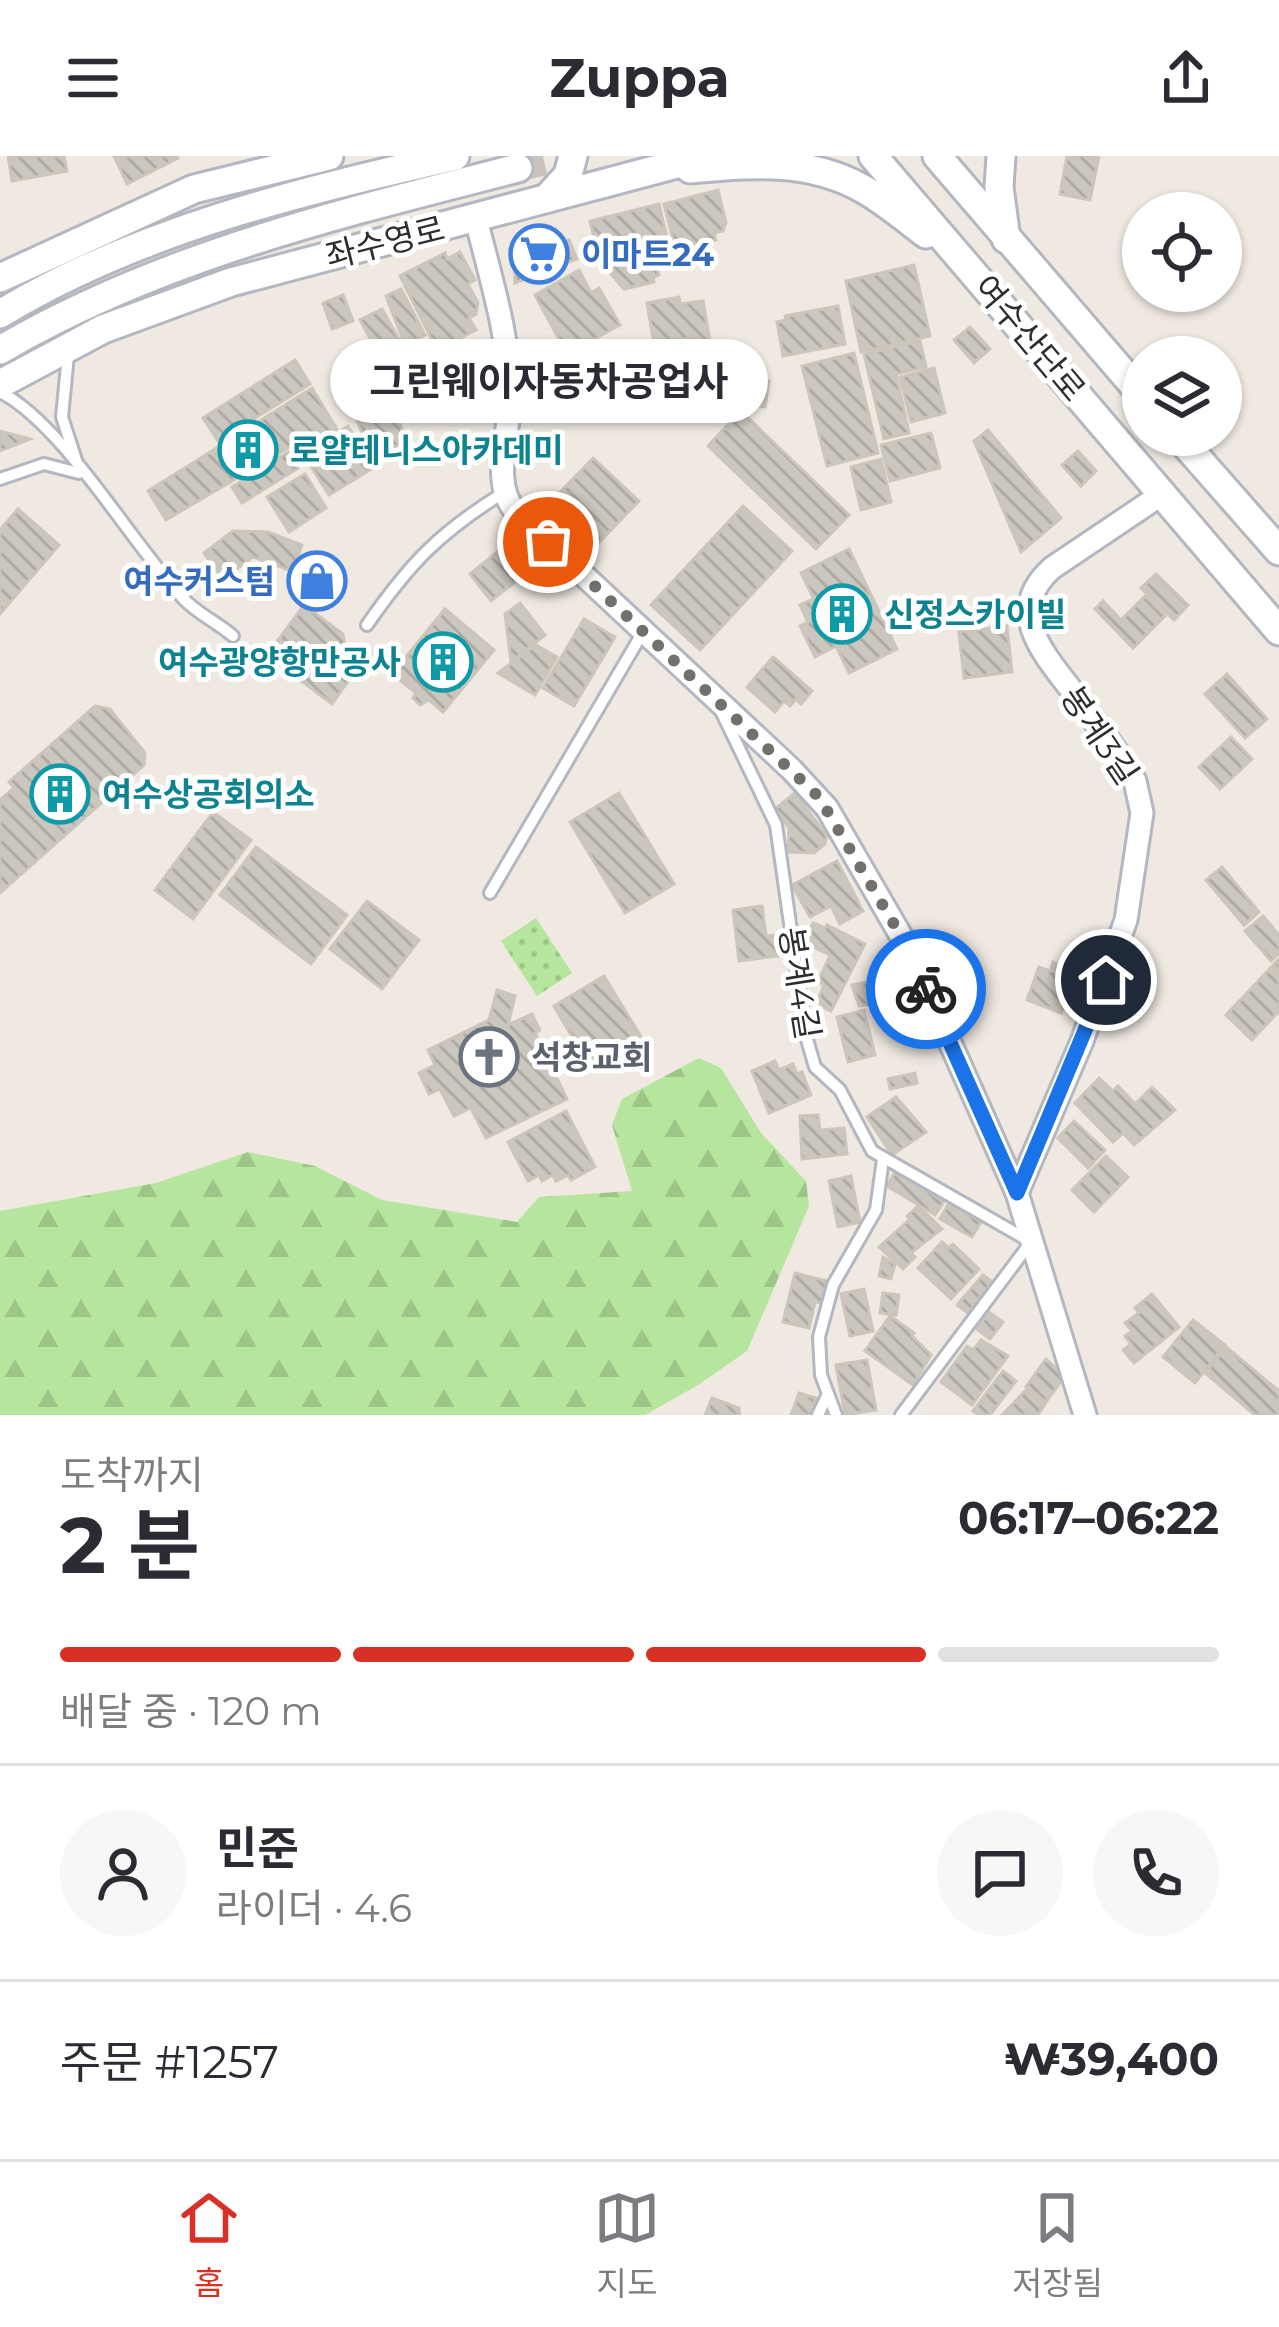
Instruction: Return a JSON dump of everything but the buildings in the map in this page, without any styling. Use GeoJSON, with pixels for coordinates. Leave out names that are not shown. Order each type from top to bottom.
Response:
{"type":"FeatureCollection","features":[{"type":"Feature","properties":{"kind":"street"},"geometry":{"type":"LineString","coordinates":[[0,278],[194,189],[329,156]]}},
{"type":"Feature","properties":{"kind":"street","name":"좌수영로"},"geometry":{"type":"LineString","coordinates":[[0,314],[44,287],[184,230],[308,190],[455,156]]}},
{"type":"Feature","properties":{"kind":"street"},"geometry":{"type":"LineString","coordinates":[[544,200],[568,175],[573,156]]}},
{"type":"Feature","properties":{"kind":"street","name":"좌수영로"},"geometry":{"type":"LineString","coordinates":[[0,388],[103,329],[231,282],[707,156]]}},
{"type":"Feature","properties":{"kind":"street","name":"여수산단로"},"geometry":{"type":"LineString","coordinates":[[873,156],[1279,631]]}},
{"type":"Feature","properties":{"kind":"street","name":"여수산단로"},"geometry":{"type":"LineString","coordinates":[[937,156],[1122,372]]}},
{"type":"Feature","properties":{"kind":"street"},"geometry":{"type":"LineString","coordinates":[[1001,156],[999,188],[1006,239]]}},
{"type":"Feature","properties":{"kind":"street"},"geometry":{"type":"LineString","coordinates":[[638,175],[749,163],[790,165],[834,176],[864,189],[966,263]]}},
{"type":"Feature","properties":{"kind":"street","name":"좌수영로"},"geometry":{"type":"LineString","coordinates":[[0,350],[58,316],[191,259],[308,222],[518,168]]}},
{"type":"Feature","properties":{"kind":"street"},"geometry":{"type":"LineString","coordinates":[[476,219],[507,356],[510,394],[503,493]]}},
{"type":"Feature","properties":{"kind":"street"},"geometry":{"type":"LineString","coordinates":[[1195,456],[1279,551]]}},
{"type":"Feature","properties":{"kind":"street","name":"봉계4길"},"geometry":{"type":"LineString","coordinates":[[503,493],[516,512],[810,787],[835,821],[908,948],[1017,1193]]}},
{"type":"Feature","properties":{"kind":"street","name":"봉계3길"},"geometry":{"type":"LineString","coordinates":[[1017,1193],[1118,950],[1131,899],[1142,813],[1136,781],[1124,761],[1034,637],[1030,600],[1040,578],[1052,568],[1162,494]]}},
{"type":"Feature","properties":{"kind":"street"},"geometry":{"type":"LineString","coordinates":[[1017,1193],[1085,1415]]}},
{"type":"Feature","properties":{"kind":"lane","name":"좌수영로"},"geometry":{"type":"LineString","coordinates":[[70,348],[62,417],[82,474]]}},
{"type":"Feature","properties":{"kind":"lane","name":"좌수영로"},"geometry":{"type":"LineString","coordinates":[[0,388],[31,414],[184,601],[233,635]]}},
{"type":"Feature","properties":{"kind":"lane"},"geometry":{"type":"LineString","coordinates":[[0,478],[44,464],[82,474]]}},
{"type":"Feature","properties":{"kind":"lane"},"geometry":{"type":"LineString","coordinates":[[367,625],[421,553],[450,527],[503,493]]}},
{"type":"Feature","properties":{"kind":"lane"},"geometry":{"type":"LineString","coordinates":[[490,893],[643,632]]}},
{"type":"Feature","properties":{"kind":"lane","name":"봉계4길"},"geometry":{"type":"LineString","coordinates":[[715,699],[776,825],[806,1036],[815,1067],[840,1090],[868,1145],[883,1159],[1031,1242]]}},
{"type":"Feature","properties":{"kind":"lane"},"geometry":{"type":"LineString","coordinates":[[836,1415],[819,1354],[823,1318],[837,1276],[873,1217],[883,1159]]}},
{"type":"Feature","properties":{"kind":"lane"},"geometry":{"type":"LineString","coordinates":[[901,1415],[1031,1242]]}},
{"type":"Feature","properties":{"kind":"lane"},"geometry":{"type":"LineString","coordinates":[[818,1415],[827,1396]]}},
{"type":"Feature","properties":{"kind":"green space"},"geometry":{"type":"Polygon","coordinates":[[[536,918],[572,973],[537,996],[501,941],[536,918]]]}},
{"type":"Feature","properties":{"kind":"green space"},"geometry":{"type":"Polygon","coordinates":[[[699,1058],[721,1068],[761,1133],[806,1181],[809,1206],[747,1351],[645,1415],[0,1415],[0,1211],[156,1183],[248,1152],[315,1166],[382,1200],[517,1222],[539,1197],[632,1191],[612,1125],[622,1099],[699,1058]]]}},
{"type":"Feature","properties":{"kind":"tunnel"},"geometry":{"type":"LineString","coordinates":[[518,168],[569,156]]}},
{"type":"Feature","properties":{"kind":"way so far"},"geometry":{"type":"LineString","coordinates":[[548,542],[819,797],[908,948],[926,989]]}},
{"type":"Feature","properties":{"kind":"place","name":"이마트24"},"geometry":{"type":"Point","coordinates":[539,254]}},
{"type":"Feature","properties":{"kind":"place","name":"로얄테니스아카데미"},"geometry":{"type":"Point","coordinates":[248,450]}},
{"type":"Feature","properties":{"kind":"place","name":"그린웨이자동차공업사"},"geometry":{"type":"Point","coordinates":[548,542]}},
{"type":"Feature","properties":{"kind":"place","name":"여수커스텀"},"geometry":{"type":"Point","coordinates":[317,581]}},
{"type":"Feature","properties":{"kind":"place","name":"신정스카이빌"},"geometry":{"type":"Point","coordinates":[842,614]}},
{"type":"Feature","properties":{"kind":"place","name":"여수광양항만공사"},"geometry":{"type":"Point","coordinates":[443,662]}},
{"type":"Feature","properties":{"kind":"place","name":"여수상공회의소"},"geometry":{"type":"Point","coordinates":[60,794]}},
{"type":"Feature","properties":{"kind":"place","name":"석창교회"},"geometry":{"type":"Point","coordinates":[489,1057]}},
{"type":"Feature","properties":{"kind":"route"},"geometry":{"type":"LineString","coordinates":[[926,989],[1017,1193],[1106,980]]}}]}
